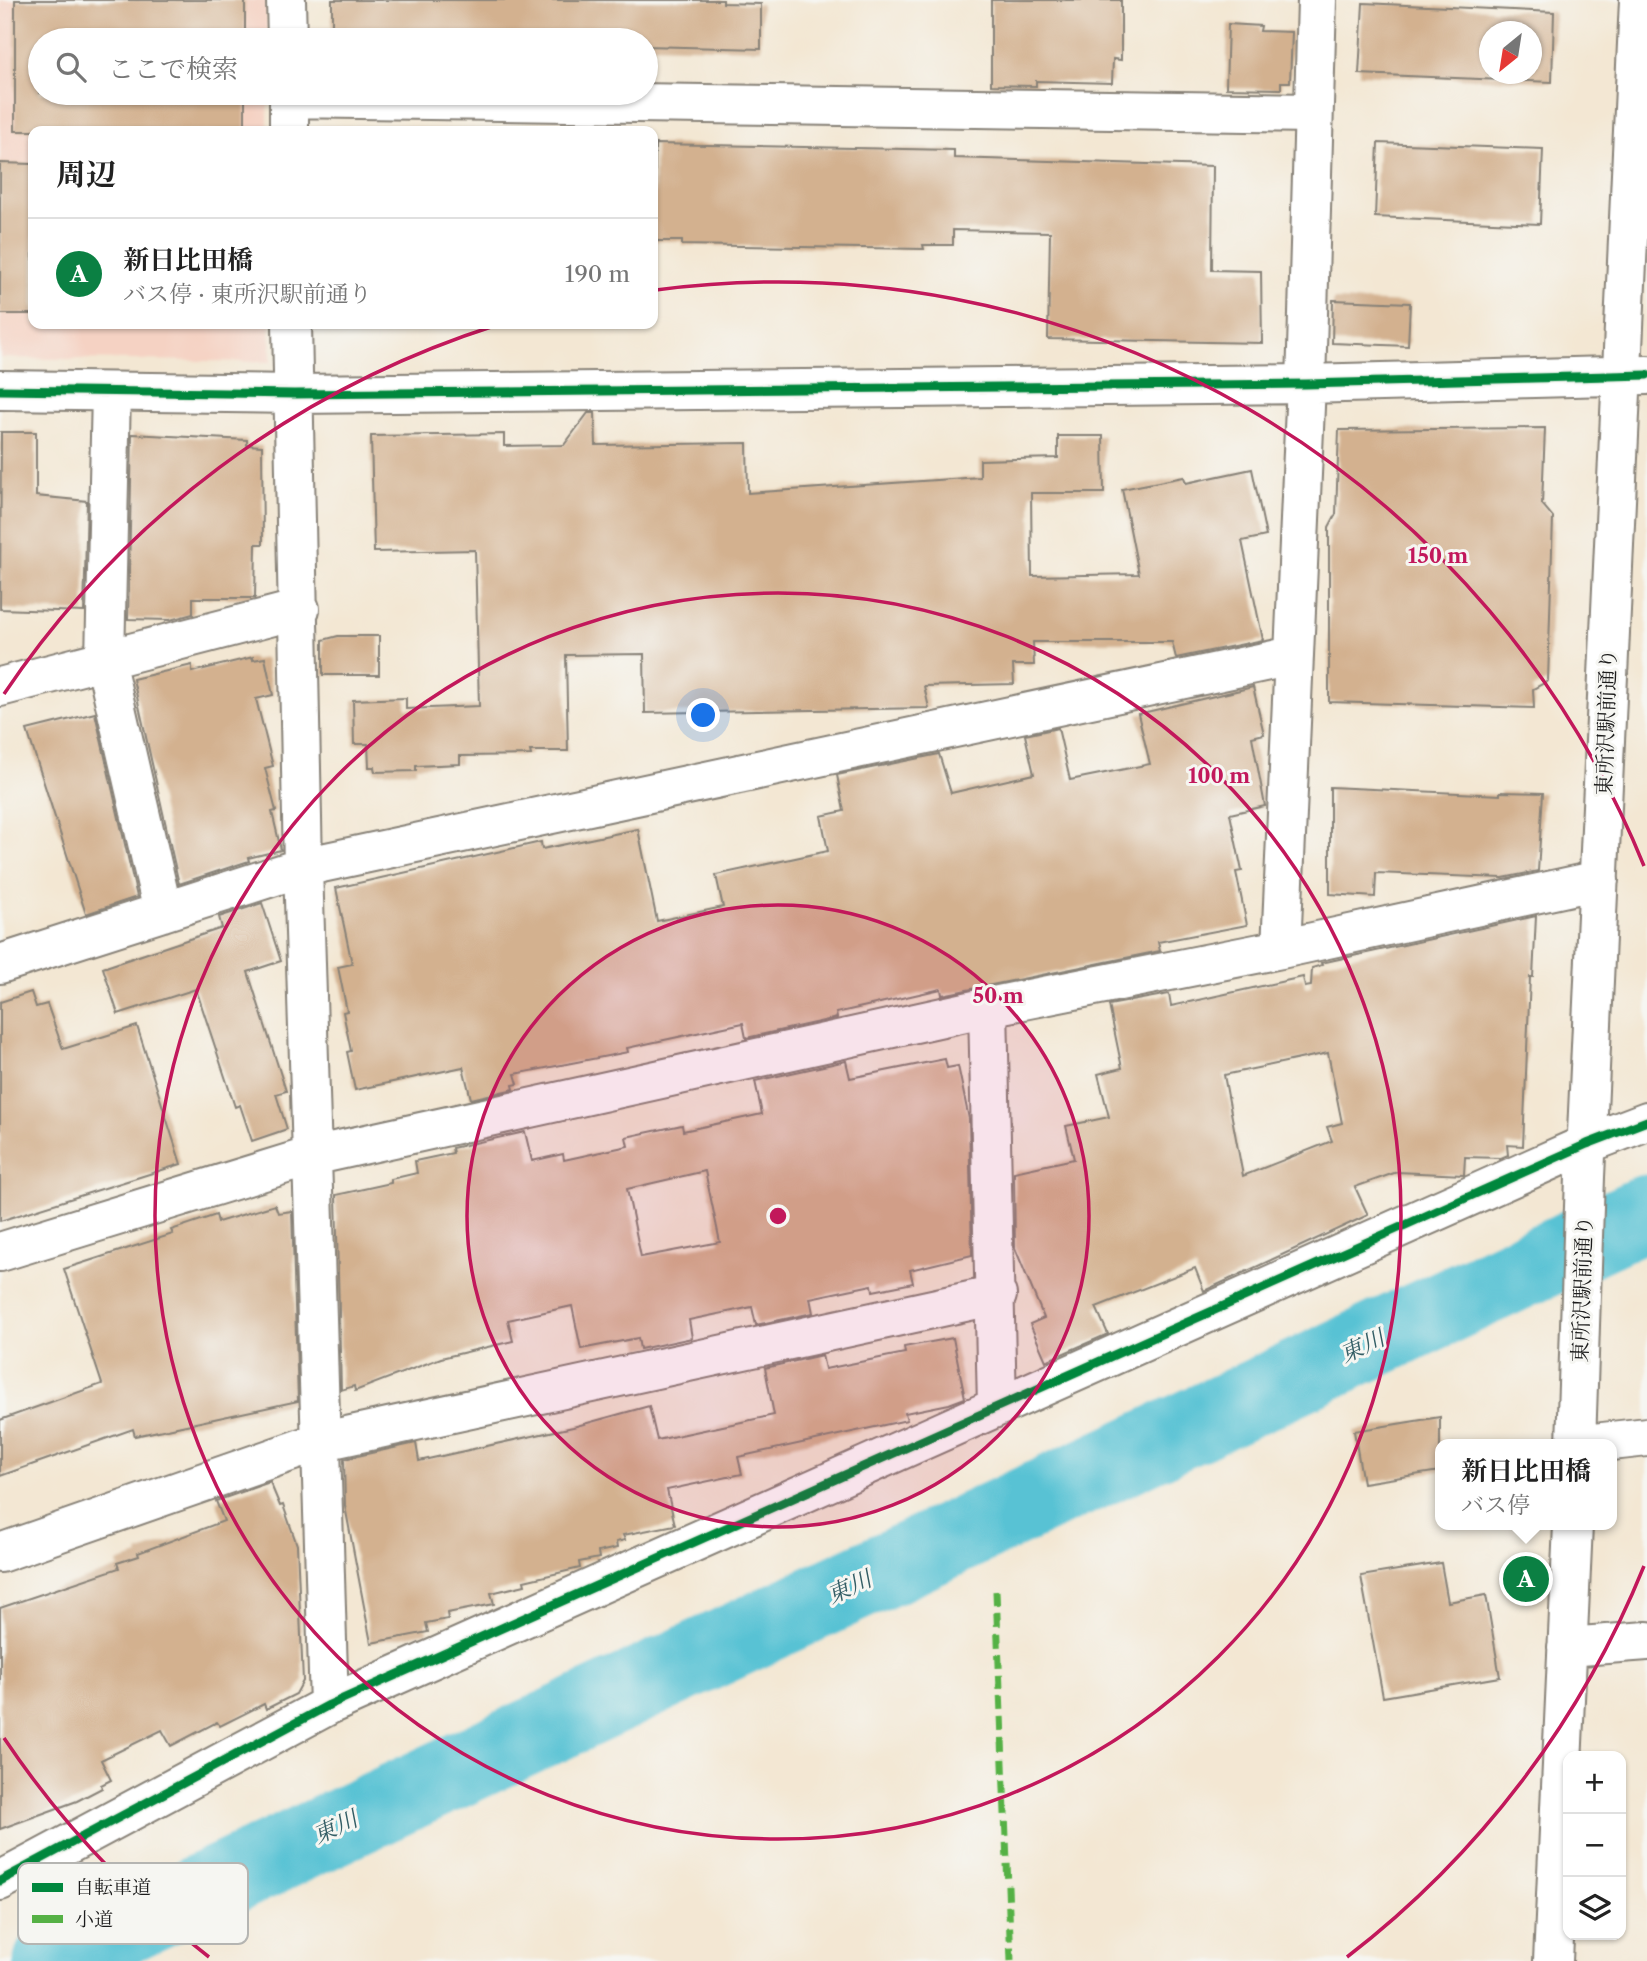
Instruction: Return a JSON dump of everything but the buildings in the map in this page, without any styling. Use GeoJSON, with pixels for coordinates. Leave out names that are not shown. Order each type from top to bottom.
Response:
{"type":"FeatureCollection","features":[{"type":"Feature","properties":{"kind":"street"},"geometry":{"type":"LineString","coordinates":[[286,0],[287,28]]}},
{"type":"Feature","properties":{"kind":"street"},"geometry":{"type":"LineString","coordinates":[[1281,949],[1306,384],[1317,0]]}},
{"type":"Feature","properties":{"kind":"street","name":"東所沢駅前通り"},"geometry":{"type":"LineString","coordinates":[[1576,1439],[1599,880],[1634,376],[1639,0]]}},
{"type":"Feature","properties":{"kind":"street"},"geometry":{"type":"LineString","coordinates":[[289,107],[1312,113]]}},
{"type":"Feature","properties":{"kind":"street"},"geometry":{"type":"LineString","coordinates":[[292,329],[300,609],[303,867],[329,1705]]}},
{"type":"Feature","properties":{"kind":"street"},"geometry":{"type":"LineString","coordinates":[[0,390],[294,394],[1306,384],[1634,376]]}},
{"type":"Feature","properties":{"kind":"street"},"geometry":{"type":"LineString","coordinates":[[111,392],[105,660],[163,912]]}},
{"type":"Feature","properties":{"kind":"street"},"geometry":{"type":"LineString","coordinates":[[0,687],[300,609]]}},
{"type":"Feature","properties":{"kind":"street"},"geometry":{"type":"LineString","coordinates":[[0,964],[303,867],[1292,656]]}},
{"type":"Feature","properties":{"kind":"street"},"geometry":{"type":"LineString","coordinates":[[0,1251],[312,1156],[988,1007],[1281,949],[1599,880]]}},
{"type":"Feature","properties":{"kind":"street"},"geometry":{"type":"LineString","coordinates":[[988,1007],[997,1295],[997,1407]]}},
{"type":"Feature","properties":{"kind":"street"},"geometry":{"type":"LineString","coordinates":[[34,1863],[329,1705],[997,1407],[1586,1160],[1647,1121]]}},
{"type":"Feature","properties":{"kind":"street"},"geometry":{"type":"LineString","coordinates":[[0,1553],[319,1442],[997,1295]]}},
{"type":"Feature","properties":{"kind":"street"},"geometry":{"type":"LineString","coordinates":[[1617,1440],[1647,1437]]}},
{"type":"Feature","properties":{"kind":"street"},"geometry":{"type":"LineString","coordinates":[[1553,1961],[1573,1530]]}},
{"type":"Feature","properties":{"kind":"street"},"geometry":{"type":"LineString","coordinates":[[1567,1647],[1647,1641]]}},
{"type":"Feature","properties":{"kind":"street"},"geometry":{"type":"LineString","coordinates":[[0,1881],[18,1871]]}},
{"type":"Feature","properties":{"kind":"shaded area"},"geometry":{"type":"Polygon","coordinates":[[[0,0],[267,0],[267,28],[28,28],[28,105],[268,105],[268,126],[28,126],[28,329],[270,329],[271,362],[0,358],[0,0]]]}},
{"type":"Feature","properties":{"kind":"waterway","name":"東川"},"geometry":{"type":"LineString","coordinates":[[248,1868],[1647,1212]]}},
{"type":"Feature","properties":{"kind":"waterway","name":"東川"},"geometry":{"type":"LineString","coordinates":[[51,1961],[87,1944]]}},
{"type":"Feature","properties":{"kind":"marked path"},"geometry":{"type":"LineString","coordinates":[[996,1591],[1011,1961]]}},
{"type":"Feature","properties":{"kind":"cycle path"},"geometry":{"type":"LineString","coordinates":[[0,390],[294,394],[1306,384],[1647,375]]}},
{"type":"Feature","properties":{"kind":"cycle path"},"geometry":{"type":"LineString","coordinates":[[34,1863],[329,1705],[1587,1144],[1647,1121]]}},
{"type":"Feature","properties":{"kind":"cycle path"},"geometry":{"type":"LineString","coordinates":[[0,1881],[18,1871]]}},
{"type":"Feature","properties":{"kind":"place","name":"新日比田橋"},"geometry":{"type":"Point","coordinates":[1526,1579]}}]}
